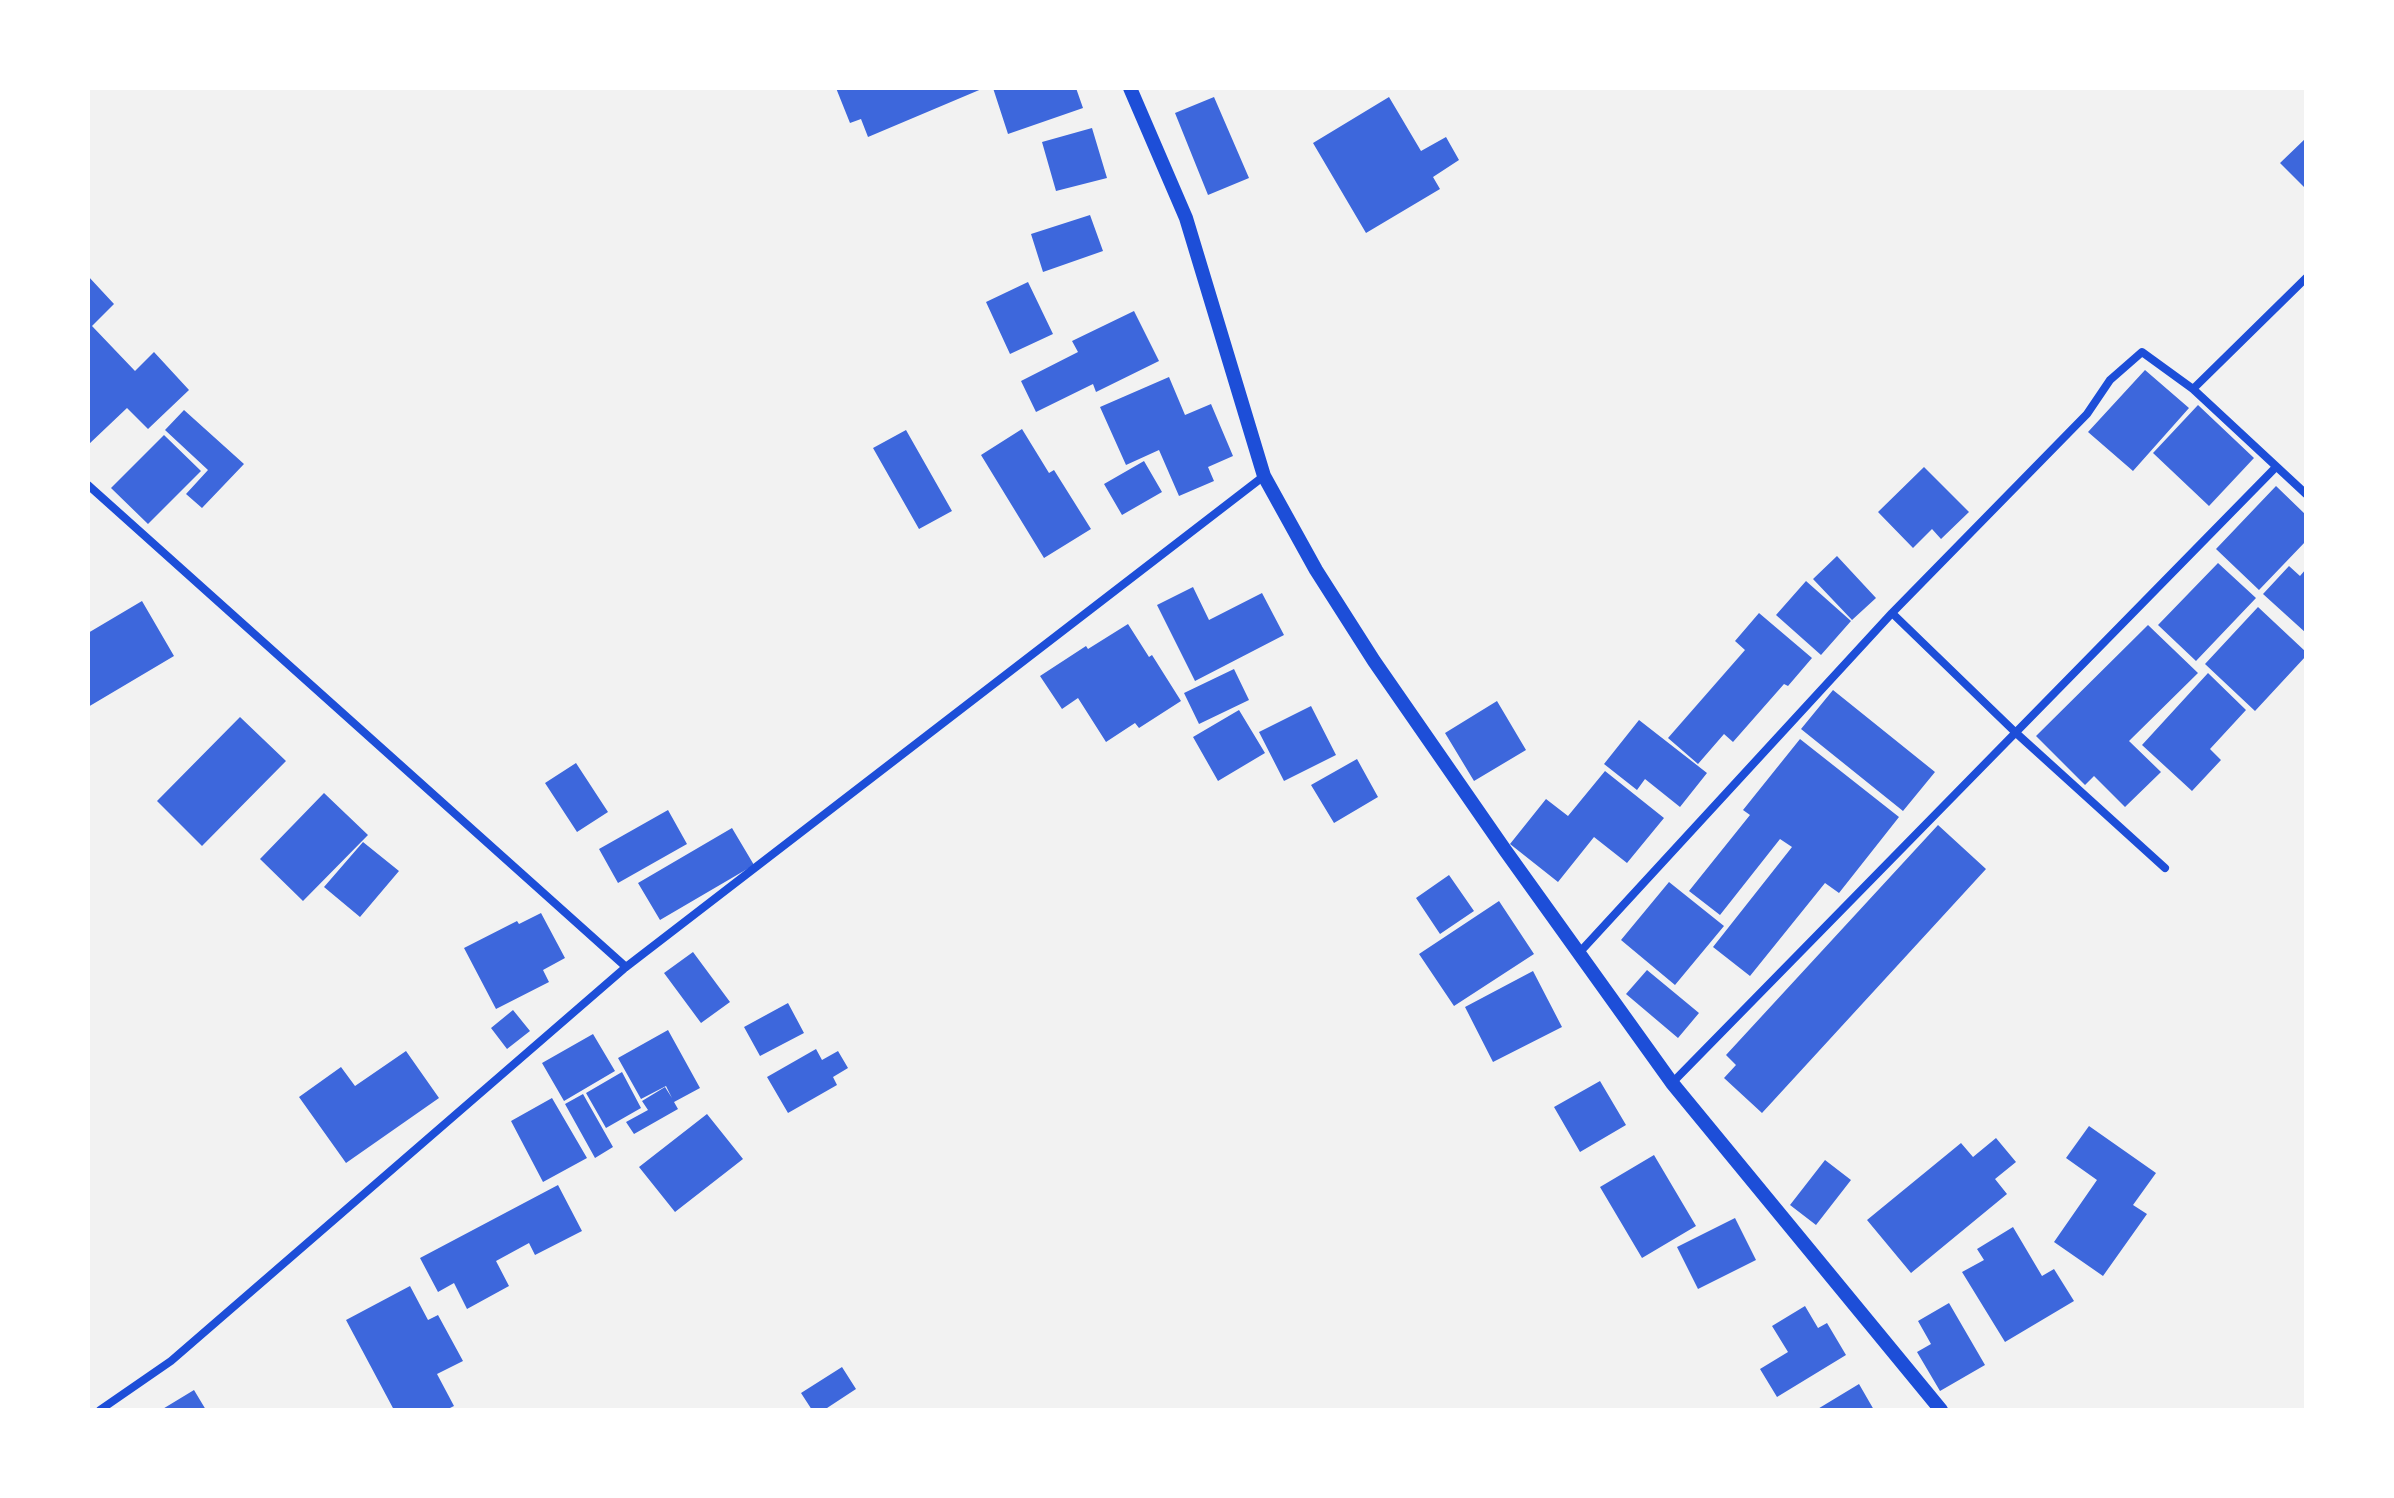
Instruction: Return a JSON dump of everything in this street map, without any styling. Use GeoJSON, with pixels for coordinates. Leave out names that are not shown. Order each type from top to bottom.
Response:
{"type":"FeatureCollection","features":[{"type":"Feature","properties":{"kind":"street"},"geometry":{"type":"LineString","coordinates":[[1130,88],[1186,218],[1264,476],[1316,570],[1374,661],[1672,1083],[1821,1268],[1941,1410]]}},
{"type":"Feature","properties":{"kind":"street"},"geometry":{"type":"LineString","coordinates":[[2193,389],[2306,278]]}},
{"type":"Feature","properties":{"kind":"street"},"geometry":{"type":"LineString","coordinates":[[1579,953],[1892,613],[2087,414],[2110,380],[2142,352],[2193,389],[2306,494]]}},
{"type":"Feature","properties":{"kind":"street"},"geometry":{"type":"LineString","coordinates":[[1672,1083],[2276,467]]}},
{"type":"Feature","properties":{"kind":"street"},"geometry":{"type":"LineString","coordinates":[[100,1410],[171,1361],[626,967],[1264,476]]}},
{"type":"Feature","properties":{"kind":"street"},"geometry":{"type":"LineString","coordinates":[[88,485],[626,967]]}},
{"type":"Feature","properties":{"kind":"street"},"geometry":{"type":"LineString","coordinates":[[1892,613],[2015,732],[2165,868]]}},
{"type":"Feature","properties":{"kind":"building"},"geometry":{"type":"Polygon","coordinates":[[[836,88],[984,88],[868,137],[861,119],[850,123],[836,88]]]}},
{"type":"Feature","properties":{"kind":"building"},"geometry":{"type":"Polygon","coordinates":[[[993,88],[1076,88],[1083,108],[1008,134],[993,88]]]}},
{"type":"Feature","properties":{"kind":"building"},"geometry":{"type":"Polygon","coordinates":[[[1214,97],[1249,178],[1208,195],[1175,113],[1214,97]]]}},
{"type":"Feature","properties":{"kind":"building"},"geometry":{"type":"Polygon","coordinates":[[[1389,97],[1421,151],[1446,137],[1459,160],[1433,177],[1440,189],[1366,233],[1313,143],[1389,97]]]}},
{"type":"Feature","properties":{"kind":"building"},"geometry":{"type":"Polygon","coordinates":[[[1092,128],[1107,178],[1056,191],[1042,142],[1092,128]]]}},
{"type":"Feature","properties":{"kind":"building"},"geometry":{"type":"Polygon","coordinates":[[[2306,138],[2306,189],[2280,163],[2306,138]]]}},
{"type":"Feature","properties":{"kind":"building"},"geometry":{"type":"Polygon","coordinates":[[[1090,215],[1103,251],[1043,272],[1031,234],[1090,215]]]}},
{"type":"Feature","properties":{"kind":"building"},"geometry":{"type":"Polygon","coordinates":[[[88,276],[114,304],[92,326],[135,371],[154,352],[189,390],[148,429],[127,408],[88,445],[88,276]]]}},
{"type":"Feature","properties":{"kind":"building"},"geometry":{"type":"Polygon","coordinates":[[[1028,282],[1053,334],[1010,354],[986,302],[1028,282]]]}},
{"type":"Feature","properties":{"kind":"building"},"geometry":{"type":"Polygon","coordinates":[[[1134,311],[1159,361],[1096,392],[1093,384],[1036,412],[1021,381],[1078,352],[1072,341],[1134,311]]]}},
{"type":"Feature","properties":{"kind":"building"},"geometry":{"type":"Polygon","coordinates":[[[2145,370],[2189,408],[2133,471],[2088,432],[2145,370]]]}},
{"type":"Feature","properties":{"kind":"building"},"geometry":{"type":"Polygon","coordinates":[[[1169,377],[1185,415],[1211,404],[1233,456],[1208,467],[1214,481],[1179,496],[1159,450],[1126,465],[1100,407],[1169,377]]]}},
{"type":"Feature","properties":{"kind":"building"},"geometry":{"type":"Polygon","coordinates":[[[2198,405],[2254,458],[2209,506],[2153,453],[2198,405]]]}},
{"type":"Feature","properties":{"kind":"building"},"geometry":{"type":"Polygon","coordinates":[[[184,410],[244,464],[202,508],[186,494],[208,470],[165,430],[184,410]]]}},
{"type":"Feature","properties":{"kind":"building"},"geometry":{"type":"Polygon","coordinates":[[[1022,429],[1049,473],[1054,470],[1091,529],[1044,558],[981,455],[1022,429]]]}},
{"type":"Feature","properties":{"kind":"building"},"geometry":{"type":"Polygon","coordinates":[[[906,430],[952,511],[919,529],[873,448],[906,430]]]}},
{"type":"Feature","properties":{"kind":"building"},"geometry":{"type":"Polygon","coordinates":[[[164,435],[201,471],[148,524],[111,488],[164,435]]]}},
{"type":"Feature","properties":{"kind":"building"},"geometry":{"type":"Polygon","coordinates":[[[1144,461],[1162,492],[1122,515],[1104,484],[1144,461]]]}},
{"type":"Feature","properties":{"kind":"building"},"geometry":{"type":"Polygon","coordinates":[[[1924,467],[1969,512],[1941,539],[1932,529],[1913,548],[1878,512],[1924,467]]]}},
{"type":"Feature","properties":{"kind":"building"},"geometry":{"type":"Polygon","coordinates":[[[2276,486],[2306,515],[2306,541],[2259,590],[2216,549],[2276,486]]]}},
{"type":"Feature","properties":{"kind":"building"},"geometry":{"type":"Polygon","coordinates":[[[1837,556],[1876,598],[1852,620],[1813,579],[1837,556]]]}},
{"type":"Feature","properties":{"kind":"building"},"geometry":{"type":"Polygon","coordinates":[[[2218,563],[2256,598],[2196,661],[2158,625],[2218,563]]]}},
{"type":"Feature","properties":{"kind":"building"},"geometry":{"type":"Polygon","coordinates":[[[2289,566],[2300,576],[2306,569],[2306,633],[2263,594],[2289,566]]]}},
{"type":"Feature","properties":{"kind":"building"},"geometry":{"type":"Polygon","coordinates":[[[1806,581],[1851,621],[1821,655],[1776,615],[1806,581]]]}},
{"type":"Feature","properties":{"kind":"building"},"geometry":{"type":"Polygon","coordinates":[[[1193,587],[1209,620],[1262,593],[1284,635],[1195,681],[1157,605],[1193,587]]]}},
{"type":"Feature","properties":{"kind":"building"},"geometry":{"type":"Polygon","coordinates":[[[142,601],[174,656],[88,707],[88,633],[142,601]]]}},
{"type":"Feature","properties":{"kind":"building"},"geometry":{"type":"Polygon","coordinates":[[[2258,607],[2306,652],[2306,656],[2255,711],[2205,664],[2258,607]]]}},
{"type":"Feature","properties":{"kind":"building"},"geometry":{"type":"Polygon","coordinates":[[[1759,613],[1812,658],[1788,686],[1784,684],[1733,742],[1724,734],[1698,764],[1668,738],[1745,650],[1735,641],[1759,613]]]}},
{"type":"Feature","properties":{"kind":"building"},"geometry":{"type":"Polygon","coordinates":[[[1128,624],[1181,701],[1139,728],[1135,723],[1106,742],[1078,698],[1062,709],[1040,676],[1086,646],[1088,649],[1128,624]]]}},
{"type":"Feature","properties":{"kind":"building"},"geometry":{"type":"Polygon","coordinates":[[[2148,625],[2198,673],[2129,741],[2161,772],[2125,807],[2094,776],[2085,785],[2036,736],[2148,625]]]}},
{"type":"Feature","properties":{"kind":"building"},"geometry":{"type":"Polygon","coordinates":[[[1234,669],[1249,700],[1199,724],[1184,693],[1234,669]]]}},
{"type":"Feature","properties":{"kind":"building"},"geometry":{"type":"Polygon","coordinates":[[[2208,673],[2246,710],[2210,749],[2221,760],[2192,791],[2142,745],[2208,673]]]}},
{"type":"Feature","properties":{"kind":"building"},"geometry":{"type":"Polygon","coordinates":[[[1833,690],[1935,772],[1903,811],[1801,729],[1833,690]]]}},
{"type":"Feature","properties":{"kind":"building"},"geometry":{"type":"Polygon","coordinates":[[[1497,701],[1526,750],[1474,781],[1445,733],[1497,701]]]}},
{"type":"Feature","properties":{"kind":"building"},"geometry":{"type":"Polygon","coordinates":[[[1311,706],[1336,755],[1284,781],[1259,732],[1311,706]]]}},
{"type":"Feature","properties":{"kind":"building"},"geometry":{"type":"Polygon","coordinates":[[[1239,710],[1265,753],[1218,781],[1193,737],[1239,710]]]}},
{"type":"Feature","properties":{"kind":"building"},"geometry":{"type":"Polygon","coordinates":[[[240,717],[286,761],[202,846],[157,801],[240,717]]]}},
{"type":"Feature","properties":{"kind":"building"},"geometry":{"type":"Polygon","coordinates":[[[1639,720],[1707,773],[1680,807],[1645,779],[1637,790],[1604,764],[1639,720]]]}},
{"type":"Feature","properties":{"kind":"building"},"geometry":{"type":"Polygon","coordinates":[[[1800,739],[1899,817],[1839,893],[1825,883],[1750,976],[1713,947],[1792,847],[1780,839],[1720,915],[1689,891],[1750,815],[1743,810],[1800,739]]]}},
{"type":"Feature","properties":{"kind":"building"},"geometry":{"type":"Polygon","coordinates":[[[1357,759],[1378,797],[1334,823],[1311,785],[1357,759]]]}},
{"type":"Feature","properties":{"kind":"building"},"geometry":{"type":"Polygon","coordinates":[[[576,763],[608,812],[577,832],[545,783],[576,763]]]}},
{"type":"Feature","properties":{"kind":"building"},"geometry":{"type":"Polygon","coordinates":[[[1605,771],[1664,818],[1627,863],[1594,837],[1558,882],[1510,844],[1546,799],[1568,816],[1605,771]]]}},
{"type":"Feature","properties":{"kind":"building"},"geometry":{"type":"Polygon","coordinates":[[[324,793],[368,835],[303,901],[260,859],[324,793]]]}},
{"type":"Feature","properties":{"kind":"building"},"geometry":{"type":"Polygon","coordinates":[[[668,810],[687,844],[618,883],[599,849],[668,810]]]}},
{"type":"Feature","properties":{"kind":"building"},"geometry":{"type":"Polygon","coordinates":[[[1938,825],[1986,869],[1762,1113],[1724,1078],[1736,1065],[1726,1055],[1938,825]]]}},
{"type":"Feature","properties":{"kind":"building"},"geometry":{"type":"Polygon","coordinates":[[[732,828],[754,865],[660,920],[638,883],[732,828]]]}},
{"type":"Feature","properties":{"kind":"building"},"geometry":{"type":"Polygon","coordinates":[[[363,842],[399,871],[360,917],[324,887],[363,842]]]}},
{"type":"Feature","properties":{"kind":"building"},"geometry":{"type":"Polygon","coordinates":[[[1449,875],[1474,911],[1440,934],[1416,898],[1449,875]]]}},
{"type":"Feature","properties":{"kind":"building"},"geometry":{"type":"Polygon","coordinates":[[[1669,882],[1724,926],[1675,985],[1621,940],[1669,882]]]}},
{"type":"Feature","properties":{"kind":"building"},"geometry":{"type":"Polygon","coordinates":[[[1499,901],[1534,954],[1454,1006],[1419,954],[1499,901]]]}},
{"type":"Feature","properties":{"kind":"building"},"geometry":{"type":"Polygon","coordinates":[[[541,913],[565,958],[543,970],[549,982],[496,1009],[464,948],[517,921],[519,924],[541,913]]]}},
{"type":"Feature","properties":{"kind":"building"},"geometry":{"type":"Polygon","coordinates":[[[693,952],[730,1002],[701,1023],[664,973],[693,952]]]}},
{"type":"Feature","properties":{"kind":"building"},"geometry":{"type":"Polygon","coordinates":[[[1647,970],[1699,1013],[1678,1038],[1626,994],[1647,970]]]}},
{"type":"Feature","properties":{"kind":"building"},"geometry":{"type":"Polygon","coordinates":[[[1533,971],[1562,1027],[1493,1062],[1465,1007],[1533,971]]]}},
{"type":"Feature","properties":{"kind":"building"},"geometry":{"type":"Polygon","coordinates":[[[788,1003],[804,1033],[760,1056],[744,1027],[788,1003]]]}},
{"type":"Feature","properties":{"kind":"building"},"geometry":{"type":"Polygon","coordinates":[[[513,1010],[530,1031],[507,1049],[491,1028],[513,1010]]]}},
{"type":"Feature","properties":{"kind":"building"},"geometry":{"type":"Polygon","coordinates":[[[668,1030],[700,1088],[674,1102],[678,1109],[634,1134],[626,1122],[648,1110],[642,1101],[665,1087],[672,1098],[666,1086],[641,1099],[618,1058],[668,1030]]]}},
{"type":"Feature","properties":{"kind":"building"},"geometry":{"type":"Polygon","coordinates":[[[593,1034],[615,1071],[564,1101],[542,1063],[593,1034]]]}},
{"type":"Feature","properties":{"kind":"building"},"geometry":{"type":"Polygon","coordinates":[[[816,1049],[822,1060],[838,1051],[848,1068],[833,1077],[837,1085],[788,1113],[767,1077],[816,1049]]]}},
{"type":"Feature","properties":{"kind":"building"},"geometry":{"type":"Polygon","coordinates":[[[406,1051],[439,1098],[346,1163],[299,1097],[341,1067],[355,1086],[406,1051]]]}},
{"type":"Feature","properties":{"kind":"building"},"geometry":{"type":"Polygon","coordinates":[[[622,1072],[641,1108],[606,1128],[586,1093],[622,1072]]]}},
{"type":"Feature","properties":{"kind":"building"},"geometry":{"type":"Polygon","coordinates":[[[1600,1081],[1626,1125],[1580,1152],[1554,1107],[1600,1081]]]}},
{"type":"Feature","properties":{"kind":"building"},"geometry":{"type":"Polygon","coordinates":[[[583,1094],[613,1147],[595,1158],[565,1104],[583,1094]]]}},
{"type":"Feature","properties":{"kind":"building"},"geometry":{"type":"Polygon","coordinates":[[[552,1098],[587,1158],[543,1182],[511,1121],[552,1098]]]}},
{"type":"Feature","properties":{"kind":"building"},"geometry":{"type":"Polygon","coordinates":[[[707,1114],[743,1159],[675,1212],[639,1167],[707,1114]]]}},
{"type":"Feature","properties":{"kind":"building"},"geometry":{"type":"Polygon","coordinates":[[[2089,1126],[2156,1173],[2133,1205],[2147,1214],[2103,1276],[2054,1242],[2097,1180],[2066,1158],[2089,1126]]]}},
{"type":"Feature","properties":{"kind":"building"},"geometry":{"type":"Polygon","coordinates":[[[1996,1138],[2016,1162],[1995,1179],[2007,1194],[1911,1273],[1867,1220],[1961,1143],[1973,1157],[1996,1138]]]}},
{"type":"Feature","properties":{"kind":"building"},"geometry":{"type":"Polygon","coordinates":[[[1654,1155],[1696,1226],[1642,1258],[1600,1187],[1654,1155]]]}},
{"type":"Feature","properties":{"kind":"building"},"geometry":{"type":"Polygon","coordinates":[[[1825,1160],[1851,1180],[1816,1225],[1790,1205],[1825,1160]]]}},
{"type":"Feature","properties":{"kind":"building"},"geometry":{"type":"Polygon","coordinates":[[[558,1185],[582,1231],[535,1255],[529,1243],[496,1261],[509,1286],[467,1309],[454,1283],[438,1292],[420,1258],[558,1185]]]}},
{"type":"Feature","properties":{"kind":"building"},"geometry":{"type":"Polygon","coordinates":[[[1735,1218],[1756,1260],[1698,1289],[1677,1247],[1735,1218]]]}},
{"type":"Feature","properties":{"kind":"building"},"geometry":{"type":"Polygon","coordinates":[[[2013,1227],[2042,1276],[2054,1269],[2074,1301],[2005,1342],[1962,1272],[1984,1260],[1977,1249],[2013,1227]]]}},
{"type":"Feature","properties":{"kind":"building"},"geometry":{"type":"Polygon","coordinates":[[[410,1286],[428,1320],[438,1315],[463,1361],[437,1374],[454,1406],[446,1410],[394,1410],[346,1320],[410,1286]]]}},
{"type":"Feature","properties":{"kind":"building"},"geometry":{"type":"Polygon","coordinates":[[[1949,1303],[1985,1365],[1940,1391],[1917,1352],[1931,1344],[1918,1321],[1949,1303]]]}},
{"type":"Feature","properties":{"kind":"building"},"geometry":{"type":"Polygon","coordinates":[[[1805,1306],[1818,1328],[1827,1323],[1846,1355],[1777,1397],[1760,1369],[1788,1352],[1772,1326],[1805,1306]]]}},
{"type":"Feature","properties":{"kind":"building"},"geometry":{"type":"Polygon","coordinates":[[[842,1367],[856,1389],[824,1410],[812,1410],[801,1393],[842,1367]]]}},
{"type":"Feature","properties":{"kind":"building"},"geometry":{"type":"Polygon","coordinates":[[[1859,1384],[1874,1410],[1816,1410],[1859,1384]]]}},
{"type":"Feature","properties":{"kind":"building"},"geometry":{"type":"Polygon","coordinates":[[[194,1390],[206,1410],[161,1410],[194,1390]]]}}]}
